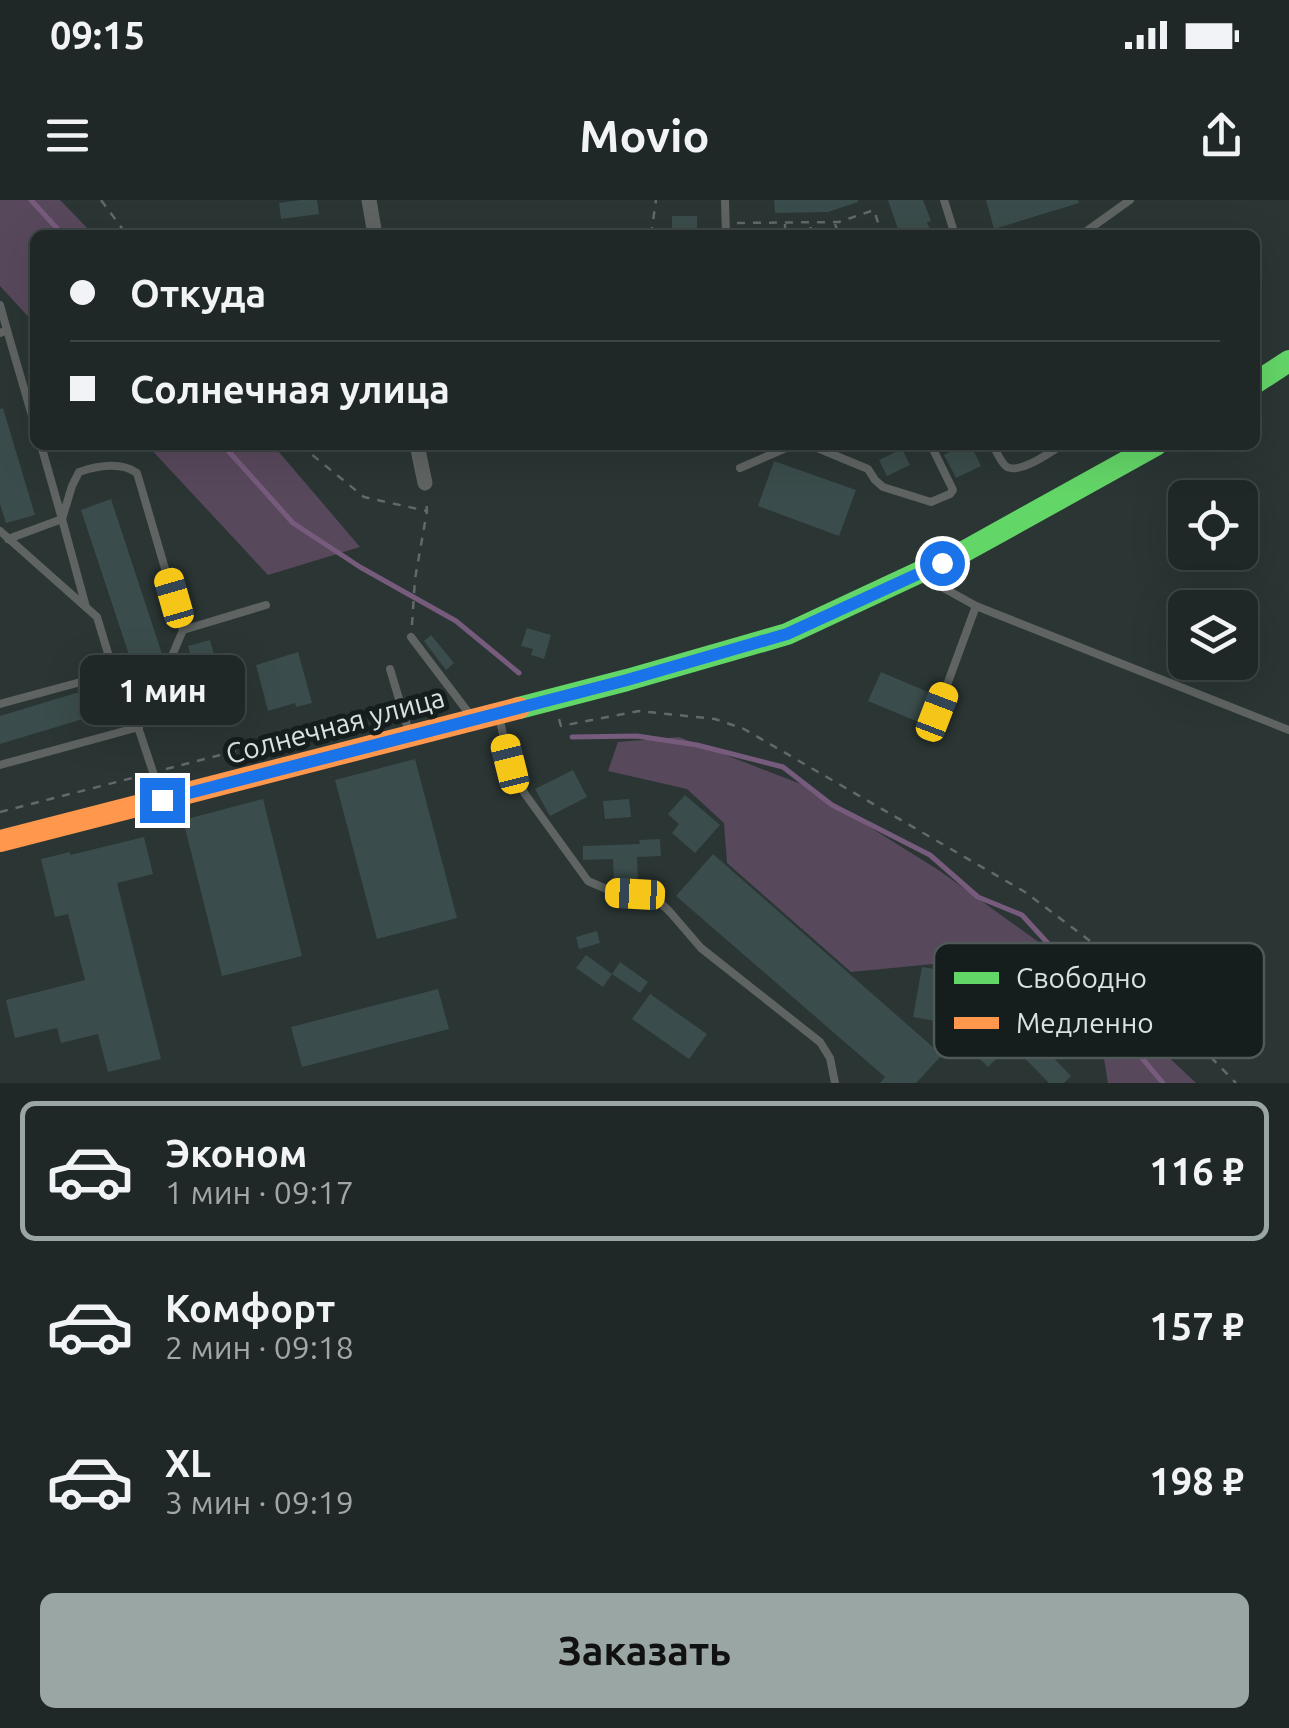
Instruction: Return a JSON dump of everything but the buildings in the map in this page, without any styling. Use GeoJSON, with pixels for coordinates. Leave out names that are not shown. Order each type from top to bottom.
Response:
{"type":"FeatureCollection","features":[{"type":"Feature","properties":{"kind":"street"},"geometry":{"type":"LineString","coordinates":[[369,200],[375,230]]}},
{"type":"Feature","properties":{"kind":"street"},"geometry":{"type":"LineString","coordinates":[[1260,380],[1289,361]]}},
{"type":"Feature","properties":{"kind":"street"},"geometry":{"type":"LineString","coordinates":[[418,450],[425,482]]}},
{"type":"Feature","properties":{"kind":"street","name":"Солнечная улица"},"geometry":{"type":"LineString","coordinates":[[0,841],[627,680],[787,634],[965,551],[1147,450]]}},
{"type":"Feature","properties":{"kind":"lane"},"geometry":{"type":"LineString","coordinates":[[725,200],[726,230]]}},
{"type":"Feature","properties":{"kind":"lane"},"geometry":{"type":"LineString","coordinates":[[944,200],[953,230]]}},
{"type":"Feature","properties":{"kind":"lane"},"geometry":{"type":"LineString","coordinates":[[1088,230],[1130,200]]}},
{"type":"Feature","properties":{"kind":"lane"},"geometry":{"type":"LineString","coordinates":[[0,305],[4,331],[30,411]]}},
{"type":"Feature","properties":{"kind":"lane"},"geometry":{"type":"LineString","coordinates":[[41,450],[86,607]]}},
{"type":"Feature","properties":{"kind":"lane"},"geometry":{"type":"LineString","coordinates":[[740,468],[781,450]]}},
{"type":"Feature","properties":{"kind":"lane"},"geometry":{"type":"LineString","coordinates":[[822,450],[868,469],[883,486],[931,502],[952,490],[934,450]]}},
{"type":"Feature","properties":{"kind":"lane"},"geometry":{"type":"LineString","coordinates":[[996,450],[1008,467],[1022,468],[1053,450]]}},
{"type":"Feature","properties":{"kind":"lane"},"geometry":{"type":"LineString","coordinates":[[62,519],[79,472],[114,466],[130,468],[137,474],[182,630],[162,672],[122,685]]}},
{"type":"Feature","properties":{"kind":"lane"},"geometry":{"type":"LineString","coordinates":[[8,538],[62,519]]}},
{"type":"Feature","properties":{"kind":"lane"},"geometry":{"type":"LineString","coordinates":[[0,531],[97,618],[162,800]]}},
{"type":"Feature","properties":{"kind":"lane"},"geometry":{"type":"LineString","coordinates":[[918,574],[976,606],[1289,730]]}},
{"type":"Feature","properties":{"kind":"lane"},"geometry":{"type":"LineString","coordinates":[[182,630],[266,605]]}},
{"type":"Feature","properties":{"kind":"lane"},"geometry":{"type":"LineString","coordinates":[[937,712],[976,606]]}},
{"type":"Feature","properties":{"kind":"lane"},"geometry":{"type":"LineString","coordinates":[[411,637],[474,719]]}},
{"type":"Feature","properties":{"kind":"lane"},"geometry":{"type":"LineString","coordinates":[[390,669],[410,736]]}},
{"type":"Feature","properties":{"kind":"lane"},"geometry":{"type":"LineString","coordinates":[[0,704],[114,673]]}},
{"type":"Feature","properties":{"kind":"lane"},"geometry":{"type":"LineString","coordinates":[[498,713],[510,764],[525,794],[588,881],[613,892],[652,896],[701,948],[820,1042],[830,1058],[835,1083]]}},
{"type":"Feature","properties":{"kind":"lane"},"geometry":{"type":"LineString","coordinates":[[0,764],[139,727]]}},
{"type":"Feature","properties":{"kind":"path"},"geometry":{"type":"LineString","coordinates":[[101,200],[123,230]]}},
{"type":"Feature","properties":{"kind":"path"},"geometry":{"type":"LineString","coordinates":[[652,230],[656,200]]}},
{"type":"Feature","properties":{"kind":"path"},"geometry":{"type":"LineString","coordinates":[[726,223],[835,222],[874,210],[880,230]]}},
{"type":"Feature","properties":{"kind":"path"},"geometry":{"type":"LineString","coordinates":[[810,230],[811,222]]}},
{"type":"Feature","properties":{"kind":"path"},"geometry":{"type":"LineString","coordinates":[[835,222],[837,230]]}},
{"type":"Feature","properties":{"kind":"path"},"geometry":{"type":"LineString","coordinates":[[784,223],[785,230]]}},
{"type":"Feature","properties":{"kind":"path"},"geometry":{"type":"LineString","coordinates":[[306,450],[364,497],[428,511]]}},
{"type":"Feature","properties":{"kind":"path"},"geometry":{"type":"LineString","coordinates":[[411,637],[415,579],[428,511],[425,482]]}},
{"type":"Feature","properties":{"kind":"path"},"geometry":{"type":"LineString","coordinates":[[554,698],[561,726],[639,711],[714,719],[744,729],[1025,892],[1093,943]]}},
{"type":"Feature","properties":{"kind":"path"},"geometry":{"type":"LineString","coordinates":[[0,812],[305,733],[312,762]]}},
{"type":"Feature","properties":{"kind":"path"},"geometry":{"type":"LineString","coordinates":[[1212,1058],[1236,1083]]}},
{"type":"Feature","properties":{"kind":"shaded area"},"geometry":{"type":"Polygon","coordinates":[[[0,200],[60,200],[89,230],[30,230],[30,319],[0,286],[0,200]]]}},
{"type":"Feature","properties":{"kind":"shaded area"},"geometry":{"type":"Polygon","coordinates":[[[152,450],[277,450],[360,547],[268,575],[152,450]]]}},
{"type":"Feature","properties":{"kind":"shaded area"},"geometry":{"type":"Polygon","coordinates":[[[679,737],[801,784],[940,871],[1040,943],[934,943],[934,964],[851,972],[727,863],[724,823],[687,789],[608,771],[618,742],[679,737]]]}},
{"type":"Feature","properties":{"kind":"shaded area"},"geometry":{"type":"Polygon","coordinates":[[[1169,1058],[1196,1083],[1108,1083],[1104,1059],[1169,1058]]]}},
{"type":"Feature","properties":{"kind":"waterway"},"geometry":{"type":"LineString","coordinates":[[31,200],[58,230]]}},
{"type":"Feature","properties":{"kind":"waterway"},"geometry":{"type":"LineString","coordinates":[[227,450],[293,523],[360,567],[456,621],[519,673]]}},
{"type":"Feature","properties":{"kind":"waterway"},"geometry":{"type":"LineString","coordinates":[[572,737],[637,736],[697,745],[783,767],[832,805],[930,855],[978,897],[1022,915],[1048,943]]}},
{"type":"Feature","properties":{"kind":"waterway"},"geometry":{"type":"LineString","coordinates":[[1142,1058],[1163,1083]]}},
{"type":"Feature","properties":{"kind":"traffic: fast"},"geometry":{"type":"LineString","coordinates":[[1260,380],[1289,361]]}},
{"type":"Feature","properties":{"kind":"traffic: fast"},"geometry":{"type":"LineString","coordinates":[[519,708],[787,634],[965,551],[1147,450]]}},
{"type":"Feature","properties":{"kind":"traffic: slow"},"geometry":{"type":"LineString","coordinates":[[0,841],[519,708]]}},
{"type":"Feature","properties":{"kind":"route"},"geometry":{"type":"LineString","coordinates":[[162,800],[627,680],[787,634],[942,563]]}}]}
